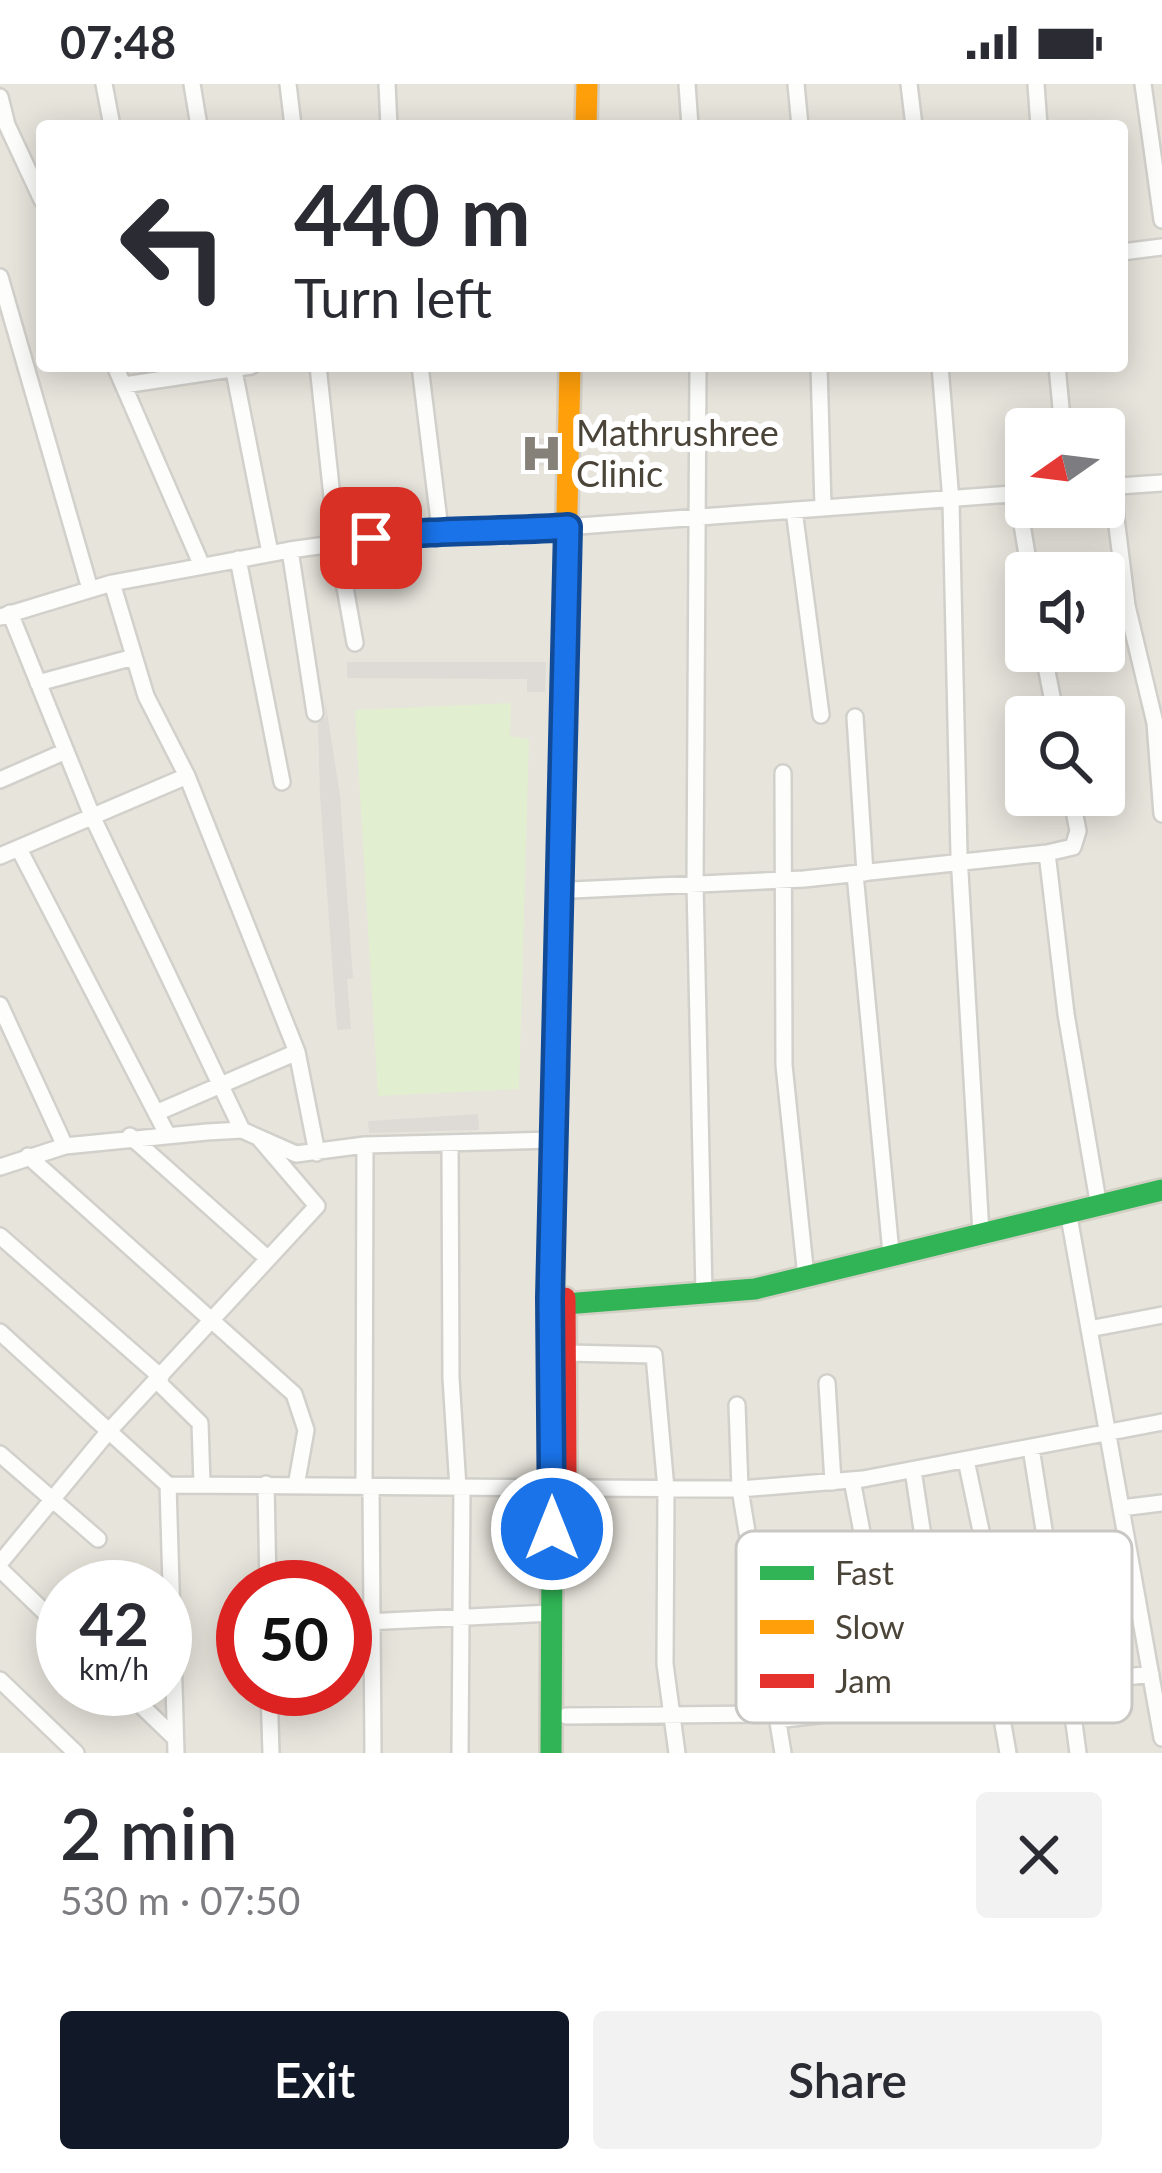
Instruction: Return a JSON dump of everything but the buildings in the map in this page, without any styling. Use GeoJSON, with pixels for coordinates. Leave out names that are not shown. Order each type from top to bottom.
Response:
{"type":"FeatureCollection","features":[{"type":"Feature","properties":{"kind":"main road"},"geometry":{"type":"LineString","coordinates":[[574,84],[574,120]]}},
{"type":"Feature","properties":{"kind":"main road"},"geometry":{"type":"LineString","coordinates":[[586,84],[586,120]]}},
{"type":"Feature","properties":{"kind":"main road"},"geometry":{"type":"LineString","coordinates":[[551,1753],[567,1353],[574,527],[570,372]]}},
{"type":"Feature","properties":{"kind":"main road"},"geometry":{"type":"LineString","coordinates":[[566,1753],[553,1140],[582,372]]}},
{"type":"Feature","properties":{"kind":"main road"},"geometry":{"type":"LineString","coordinates":[[565,1304],[704,1293],[806,1277],[891,1252],[1162,1190]]}},
{"type":"Feature","properties":{"kind":"street"},"geometry":{"type":"LineString","coordinates":[[104,84],[111,120]]}},
{"type":"Feature","properties":{"kind":"street"},"geometry":{"type":"LineString","coordinates":[[192,84],[199,120]]}},
{"type":"Feature","properties":{"kind":"street"},"geometry":{"type":"LineString","coordinates":[[288,84],[292,120]]}},
{"type":"Feature","properties":{"kind":"street"},"geometry":{"type":"LineString","coordinates":[[387,84],[389,120]]}},
{"type":"Feature","properties":{"kind":"street"},"geometry":{"type":"LineString","coordinates":[[688,84],[690,120]]}},
{"type":"Feature","properties":{"kind":"street"},"geometry":{"type":"LineString","coordinates":[[796,84],[799,120]]}},
{"type":"Feature","properties":{"kind":"street"},"geometry":{"type":"LineString","coordinates":[[908,84],[913,120]]}},
{"type":"Feature","properties":{"kind":"street"},"geometry":{"type":"LineString","coordinates":[[1036,84],[1039,120]]}},
{"type":"Feature","properties":{"kind":"street"},"geometry":{"type":"LineString","coordinates":[[1143,84],[1162,220]]}},
{"type":"Feature","properties":{"kind":"street"},"geometry":{"type":"LineString","coordinates":[[0,97],[7,125],[36,187]]}},
{"type":"Feature","properties":{"kind":"street"},"geometry":{"type":"LineString","coordinates":[[1128,251],[1162,247]]}},
{"type":"Feature","properties":{"kind":"street"},"geometry":{"type":"LineString","coordinates":[[0,277],[90,589]]}},
{"type":"Feature","properties":{"kind":"street"},"geometry":{"type":"LineString","coordinates":[[118,372],[202,566]]}},
{"type":"Feature","properties":{"kind":"street"},"geometry":{"type":"LineString","coordinates":[[124,386],[209,372]]}},
{"type":"Feature","properties":{"kind":"street"},"geometry":{"type":"LineString","coordinates":[[240,372],[269,554]]}},
{"type":"Feature","properties":{"kind":"street"},"geometry":{"type":"LineString","coordinates":[[319,372],[337,543],[355,644]]}},
{"type":"Feature","properties":{"kind":"street"},"geometry":{"type":"LineString","coordinates":[[421,372],[440,529]]}},
{"type":"Feature","properties":{"kind":"street"},"geometry":{"type":"LineString","coordinates":[[698,372],[694,884],[704,1293]]}},
{"type":"Feature","properties":{"kind":"street"},"geometry":{"type":"LineString","coordinates":[[819,372],[823,507]]}},
{"type":"Feature","properties":{"kind":"street"},"geometry":{"type":"LineString","coordinates":[[940,372],[951,501],[959,863],[982,1234]]}},
{"type":"Feature","properties":{"kind":"street"},"geometry":{"type":"LineString","coordinates":[[1058,372],[1061,408]]}},
{"type":"Feature","properties":{"kind":"street"},"geometry":{"type":"LineString","coordinates":[[1125,485],[1162,482]]}},
{"type":"Feature","properties":{"kind":"street"},"geometry":{"type":"LineString","coordinates":[[242,1130],[93,818],[5,615],[112,583],[290,550],[440,529],[486,534],[1005,496]]}},
{"type":"Feature","properties":{"kind":"street"},"geometry":{"type":"LineString","coordinates":[[794,510],[820,715]]}},
{"type":"Feature","properties":{"kind":"street"},"geometry":{"type":"LineString","coordinates":[[1115,528],[1127,606],[1155,723],[1162,814]]}},
{"type":"Feature","properties":{"kind":"street"},"geometry":{"type":"LineString","coordinates":[[290,550],[315,712]]}},
{"type":"Feature","properties":{"kind":"street"},"geometry":{"type":"LineString","coordinates":[[238,560],[282,782]]}},
{"type":"Feature","properties":{"kind":"street"},"geometry":{"type":"LineString","coordinates":[[112,583],[146,696],[187,776],[297,1052],[317,1153]]}},
{"type":"Feature","properties":{"kind":"street"},"geometry":{"type":"LineString","coordinates":[[38,683],[134,657]]}},
{"type":"Feature","properties":{"kind":"street"},"geometry":{"type":"LineString","coordinates":[[854,717],[860,873],[891,1252]]}},
{"type":"Feature","properties":{"kind":"street"},"geometry":{"type":"LineString","coordinates":[[0,780],[66,751]]}},
{"type":"Feature","properties":{"kind":"street"},"geometry":{"type":"LineString","coordinates":[[784,773],[784,1065],[806,1277]]}},
{"type":"Feature","properties":{"kind":"street"},"geometry":{"type":"LineString","coordinates":[[0,856],[187,776]]}},
{"type":"Feature","properties":{"kind":"street"},"geometry":{"type":"LineString","coordinates":[[572,890],[860,873],[1047,853],[1072,847],[1078,831],[1075,816]]}},
{"type":"Feature","properties":{"kind":"street"},"geometry":{"type":"LineString","coordinates":[[19,849],[167,1134]]}},
{"type":"Feature","properties":{"kind":"street"},"geometry":{"type":"LineString","coordinates":[[1047,853],[1066,1014],[1099,1207]]}},
{"type":"Feature","properties":{"kind":"street"},"geometry":{"type":"LineString","coordinates":[[0,1005],[65,1146]]}},
{"type":"Feature","properties":{"kind":"street"},"geometry":{"type":"LineString","coordinates":[[156,1113],[297,1052]]}},
{"type":"Feature","properties":{"kind":"street"},"geometry":{"type":"LineString","coordinates":[[0,1167],[65,1146],[130,1136],[242,1130],[296,1154],[365,1145],[553,1140]]}},
{"type":"Feature","properties":{"kind":"street"},"geometry":{"type":"LineString","coordinates":[[130,1136],[266,1257]]}},
{"type":"Feature","properties":{"kind":"street"},"geometry":{"type":"LineString","coordinates":[[36,1603],[0,1566],[108,1432],[317,1206],[259,1138]]}},
{"type":"Feature","properties":{"kind":"street"},"geometry":{"type":"LineString","coordinates":[[450,1144],[460,1488],[460,1753]]}},
{"type":"Feature","properties":{"kind":"street"},"geometry":{"type":"LineString","coordinates":[[365,1145],[370,1560]]}},
{"type":"Feature","properties":{"kind":"street"},"geometry":{"type":"LineString","coordinates":[[28,1156],[214,1317],[294,1394],[306,1430],[296,1486]]}},
{"type":"Feature","properties":{"kind":"street"},"geometry":{"type":"LineString","coordinates":[[1068,1211],[1126,1531]]}},
{"type":"Feature","properties":{"kind":"street"},"geometry":{"type":"LineString","coordinates":[[0,1236],[159,1379],[200,1424],[202,1484]]}},
{"type":"Feature","properties":{"kind":"street"},"geometry":{"type":"LineString","coordinates":[[1089,1329],[1162,1315]]}},
{"type":"Feature","properties":{"kind":"street"},"geometry":{"type":"LineString","coordinates":[[0,1332],[168,1485],[740,1489],[852,1480],[1162,1422]]}},
{"type":"Feature","properties":{"kind":"street"},"geometry":{"type":"LineString","coordinates":[[567,1353],[653,1355],[666,1489],[670,1717],[677,1753]]}},
{"type":"Feature","properties":{"kind":"street"},"geometry":{"type":"LineString","coordinates":[[827,1383],[833,1482]]}},
{"type":"Feature","properties":{"kind":"street"},"geometry":{"type":"LineString","coordinates":[[736,1405],[746,1531]]}},
{"type":"Feature","properties":{"kind":"street"},"geometry":{"type":"LineString","coordinates":[[1031,1448],[1044,1531]]}},
{"type":"Feature","properties":{"kind":"street"},"geometry":{"type":"LineString","coordinates":[[0,1454],[98,1538]]}},
{"type":"Feature","properties":{"kind":"street"},"geometry":{"type":"LineString","coordinates":[[965,1460],[981,1531]]}},
{"type":"Feature","properties":{"kind":"street"},"geometry":{"type":"LineString","coordinates":[[913,1470],[923,1531]]}},
{"type":"Feature","properties":{"kind":"street"},"geometry":{"type":"LineString","coordinates":[[852,1480],[862,1531]]}},
{"type":"Feature","properties":{"kind":"street"},"geometry":{"type":"LineString","coordinates":[[266,1484],[267,1560]]}},
{"type":"Feature","properties":{"kind":"street"},"geometry":{"type":"LineString","coordinates":[[168,1485],[176,1746]]}},
{"type":"Feature","properties":{"kind":"street"},"geometry":{"type":"LineString","coordinates":[[1121,1508],[1162,1503]]}},
{"type":"Feature","properties":{"kind":"street"},"geometry":{"type":"LineString","coordinates":[[1132,1556],[1154,1651],[1150,1674],[1162,1738]]}},
{"type":"Feature","properties":{"kind":"street"},"geometry":{"type":"LineString","coordinates":[[374,1753],[372,1622],[553,1613]]}},
{"type":"Feature","properties":{"kind":"street"},"geometry":{"type":"LineString","coordinates":[[1132,1677],[1150,1674]]}},
{"type":"Feature","properties":{"kind":"street"},"geometry":{"type":"LineString","coordinates":[[0,1680],[76,1753]]}},
{"type":"Feature","properties":{"kind":"street"},"geometry":{"type":"LineString","coordinates":[[149,1716],[176,1746]]}},
{"type":"Feature","properties":{"kind":"street"},"geometry":{"type":"LineString","coordinates":[[270,1716],[271,1753]]}},
{"type":"Feature","properties":{"kind":"street"},"geometry":{"type":"LineString","coordinates":[[566,1716],[736,1717]]}},
{"type":"Feature","properties":{"kind":"street"},"geometry":{"type":"LineString","coordinates":[[777,1723],[783,1753]]}},
{"type":"Feature","properties":{"kind":"street"},"geometry":{"type":"LineString","coordinates":[[1003,1723],[1008,1753]]}},
{"type":"Feature","properties":{"kind":"street"},"geometry":{"type":"LineString","coordinates":[[1074,1723],[1078,1753]]}},
{"type":"Feature","properties":{"kind":"shaded area"},"geometry":{"type":"Polygon","coordinates":[[[0,84],[1162,84],[1162,1753],[0,1753],[0,84]]]}},
{"type":"Feature","properties":{"kind":"green space"},"geometry":{"type":"Polygon","coordinates":[[[511,703],[510,736],[529,739],[519,1089],[378,1096],[355,710],[511,703]]]}},
{"type":"Feature","properties":{"kind":"traffic: fast"},"geometry":{"type":"LineString","coordinates":[[551,1753],[554,1138]]}},
{"type":"Feature","properties":{"kind":"traffic: fast"},"geometry":{"type":"LineString","coordinates":[[565,1304],[755,1289],[1162,1190]]}},
{"type":"Feature","properties":{"kind":"traffic: slow"},"geometry":{"type":"LineString","coordinates":[[586,120],[587,84]]}},
{"type":"Feature","properties":{"kind":"traffic: slow"},"geometry":{"type":"LineString","coordinates":[[554,1138],[570,372]]}},
{"type":"Feature","properties":{"kind":"traffic: jam"},"geometry":{"type":"LineString","coordinates":[[565,1298],[566,1476]]}},
{"type":"Feature","properties":{"kind":"place","name":"Mathrushree Clinic"},"geometry":{"type":"Point","coordinates":[542,453]}},
{"type":"Feature","properties":{"kind":"route"},"geometry":{"type":"LineString","coordinates":[[371,538],[440,529],[486,534],[568,527],[550,1298],[552,1529]]}}]}
